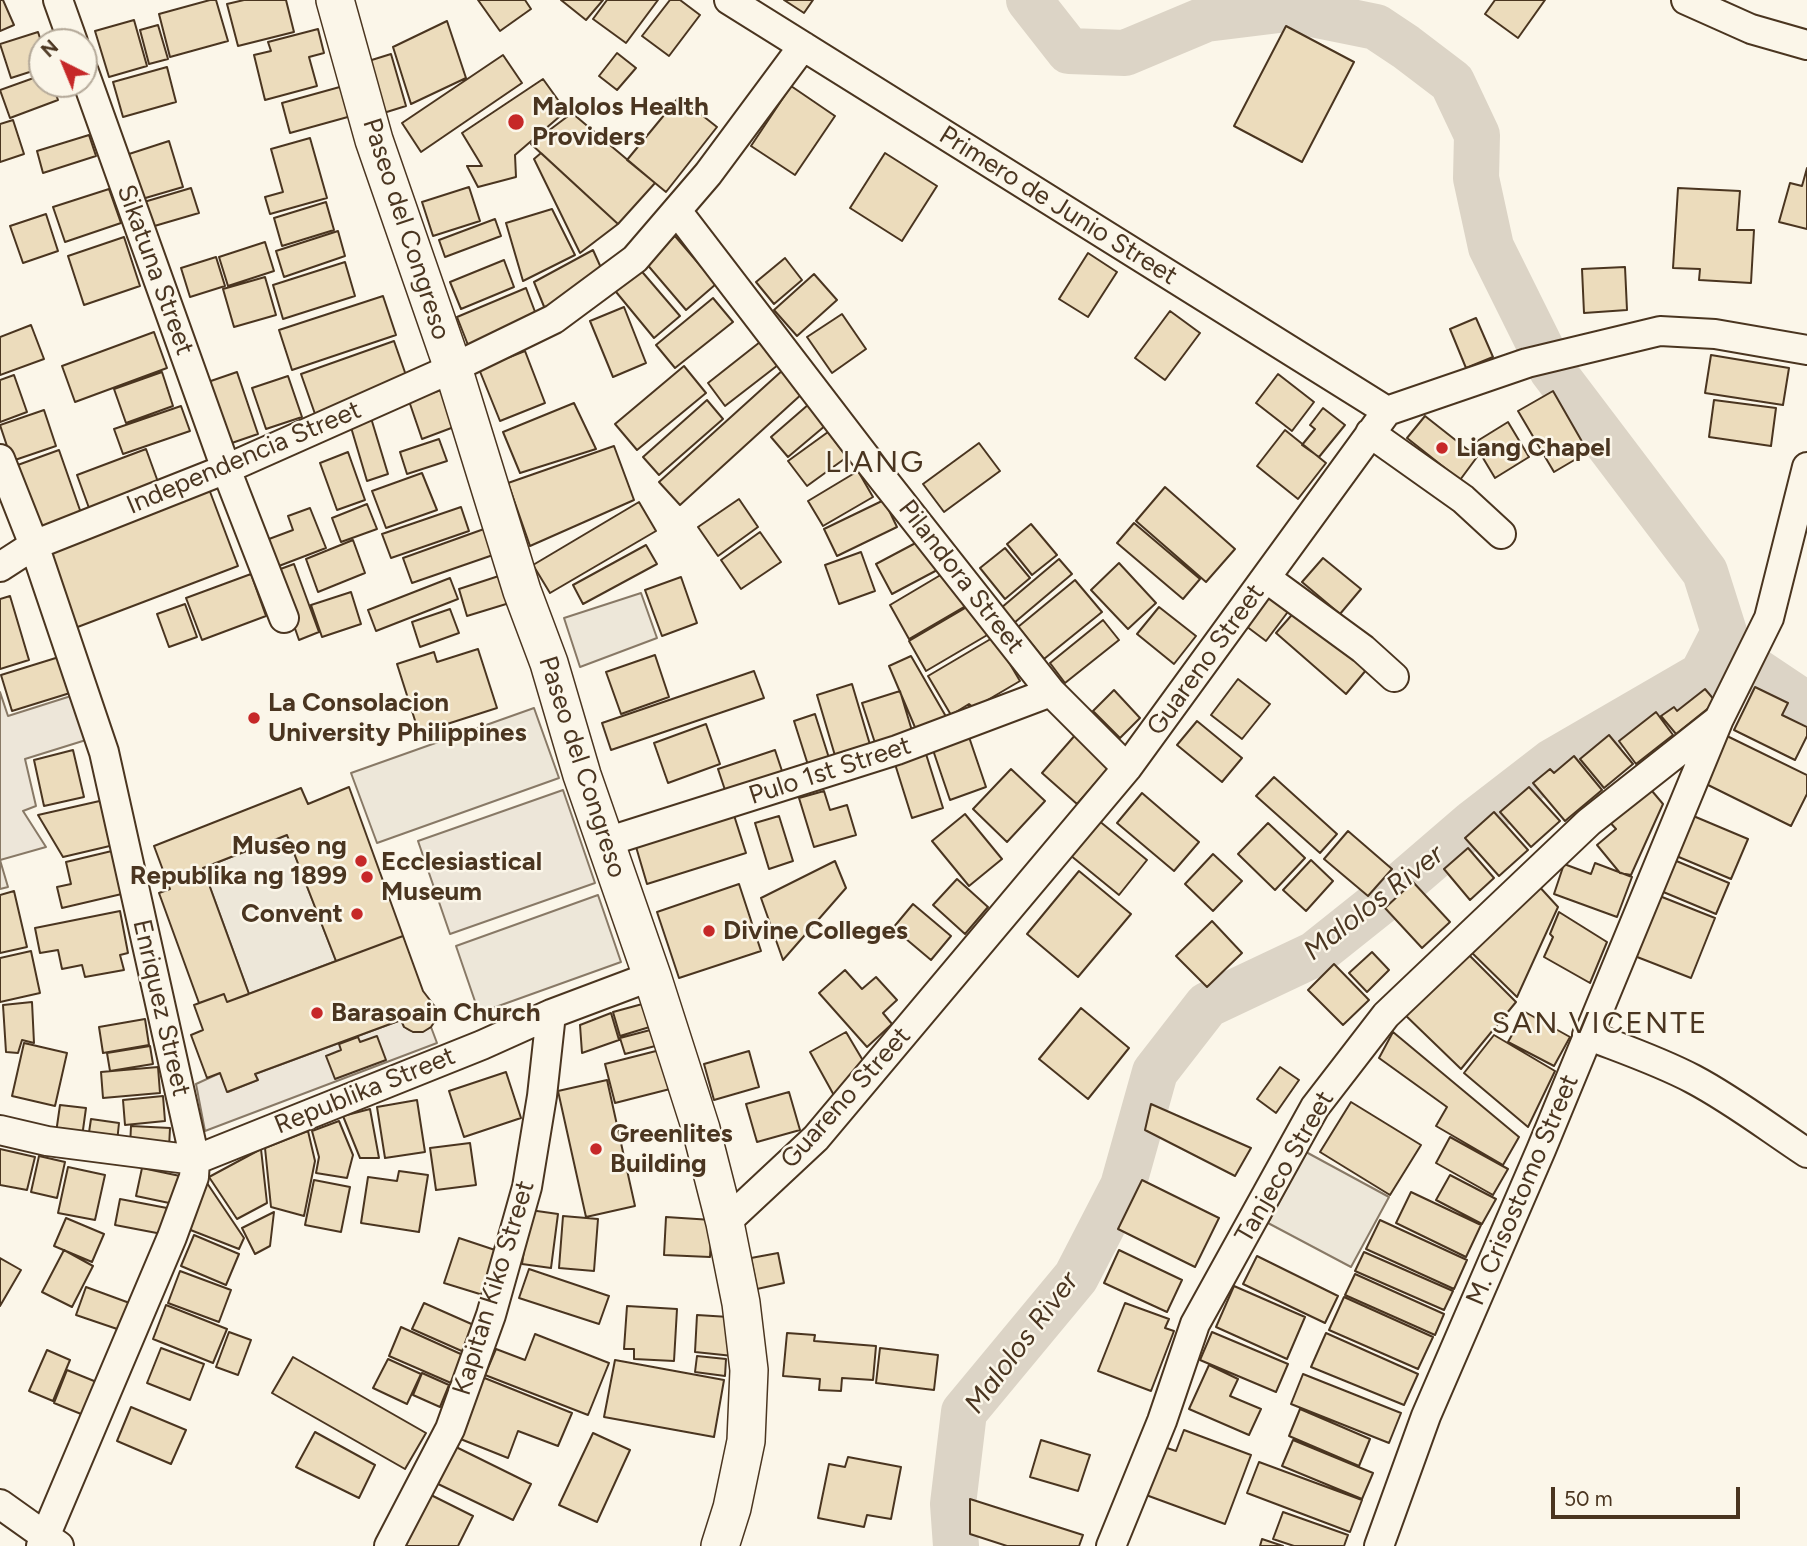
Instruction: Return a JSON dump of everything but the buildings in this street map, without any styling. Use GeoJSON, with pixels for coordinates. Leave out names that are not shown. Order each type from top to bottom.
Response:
{"type":"FeatureCollection","features":[{"type":"Feature","properties":{"kind":"main road","name":"Paseo del Congreso"},"geometry":{"type":"LineString","coordinates":[[335,0],[374,140],[453,368],[522,592],[549,663],[582,775],[652,975],[701,1129],[725,1223],[741,1303],[749,1370],[746,1441],[732,1508],[720,1546]]}},
{"type":"Feature","properties":{"kind":"street"},"geometry":{"type":"LineString","coordinates":[[58,0],[68,28]]}},
{"type":"Feature","properties":{"kind":"street","name":"Primero de Junio Street"},"geometry":{"type":"LineString","coordinates":[[729,0],[1387,411]]}},
{"type":"Feature","properties":{"kind":"street"},"geometry":{"type":"LineString","coordinates":[[1686,0],[1751,29],[1807,45]]}},
{"type":"Feature","properties":{"kind":"street","name":"Independencia Street"},"geometry":{"type":"LineString","coordinates":[[0,567],[34,545],[226,468],[453,368],[554,320],[635,260],[708,174],[803,46]]}},
{"type":"Feature","properties":{"kind":"street","name":"Sikatuna Street"},"geometry":{"type":"LineString","coordinates":[[93,98],[226,468],[284,618]]}},
{"type":"Feature","properties":{"kind":"street","name":"Pilandora Street"},"geometry":{"type":"LineString","coordinates":[[677,211],[864,455],[1051,692],[1126,768]]}},
{"type":"Feature","properties":{"kind":"street"},"geometry":{"type":"LineString","coordinates":[[1387,411],[1527,363],[1660,331],[1715,334],[1807,350]]}},
{"type":"Feature","properties":{"kind":"street","name":"Guareno Street"},"geometry":{"type":"LineString","coordinates":[[725,1223],[816,1138],[1126,768],[1387,411]]}},
{"type":"Feature","properties":{"kind":"street"},"geometry":{"type":"LineString","coordinates":[[1370,433],[1463,499],[1502,534]]}},
{"type":"Feature","properties":{"kind":"street","name":"Enriquez Street"},"geometry":{"type":"LineString","coordinates":[[0,459],[34,545],[104,752],[195,1160],[194,1177],[172,1237],[49,1543]]}},
{"type":"Feature","properties":{"kind":"street","name":"M. Crisostomo Street"},"geometry":{"type":"LineString","coordinates":[[1379,1546],[1426,1416],[1541,1150],[1719,719],[1795,568],[1807,467]]}},
{"type":"Feature","properties":{"kind":"street"},"geometry":{"type":"LineString","coordinates":[[1266,578],[1363,649],[1394,677]]}},
{"type":"Feature","properties":{"kind":"street","name":"Pulo 1st Street"},"geometry":{"type":"LineString","coordinates":[[606,842],[897,750],[1051,692]]}},
{"type":"Feature","properties":{"kind":"street","name":"Tanjeco Street"},"geometry":{"type":"LineString","coordinates":[[1111,1546],[1162,1421],[1195,1324],[1314,1107],[1386,1014],[1589,822],[1719,719]]}},
{"type":"Feature","properties":{"kind":"street","name":"Republika Street"},"geometry":{"type":"LineString","coordinates":[[195,1160],[652,975]]}},
{"type":"Feature","properties":{"kind":"street","name":"Kapitan Kiko Street"},"geometry":{"type":"LineString","coordinates":[[389,1546],[450,1429],[491,1315],[527,1187],[542,1096],[551,1014]]}},
{"type":"Feature","properties":{"kind":"street"},"geometry":{"type":"LineString","coordinates":[[1587,1035],[1656,1061],[1695,1080],[1800,1148]]}},
{"type":"Feature","properties":{"kind":"street"},"geometry":{"type":"LineString","coordinates":[[0,1130],[47,1141],[195,1160]]}},
{"type":"Feature","properties":{"kind":"street"},"geometry":{"type":"LineString","coordinates":[[0,1504],[49,1543]]}},
{"type":"Feature","properties":{"kind":"shaded area"},"geometry":{"type":"Polygon","coordinates":[[[641,593],[657,638],[580,667],[564,618],[641,593]]]}},
{"type":"Feature","properties":{"kind":"shaded area"},"geometry":{"type":"Polygon","coordinates":[[[0,692],[8,716],[71,696],[86,740],[25,759],[36,806],[23,811],[46,847],[0,860],[0,692]]]}},
{"type":"Feature","properties":{"kind":"shaded area"},"geometry":{"type":"Polygon","coordinates":[[[534,708],[559,778],[377,843],[351,773],[534,708]]]}},
{"type":"Feature","properties":{"kind":"shaded area"},"geometry":{"type":"Polygon","coordinates":[[[563,790],[595,883],[450,934],[418,841],[563,790]]]}},
{"type":"Feature","properties":{"kind":"shaded area"},"geometry":{"type":"Polygon","coordinates":[[[287,835],[336,961],[249,994],[203,868],[287,835]]]}},
{"type":"Feature","properties":{"kind":"shaded area"},"geometry":{"type":"Polygon","coordinates":[[[0,860],[8,887],[0,889],[0,860]]]}},
{"type":"Feature","properties":{"kind":"shaded area"},"geometry":{"type":"Polygon","coordinates":[[[598,895],[621,962],[479,1013],[456,946],[598,895]]]}},
{"type":"Feature","properties":{"kind":"shaded area"},"geometry":{"type":"Polygon","coordinates":[[[401,1020],[414,1032],[431,1027],[437,1043],[205,1131],[196,1084],[220,1073],[228,1092],[257,1080],[255,1074],[401,1020]]]}},
{"type":"Feature","properties":{"kind":"shaded area"},"geometry":{"type":"Polygon","coordinates":[[[1306,1152],[1389,1197],[1351,1267],[1268,1223],[1306,1152]]]}},
{"type":"Feature","properties":{"kind":"waterway","name":"Malolos River"},"geometry":{"type":"LineString","coordinates":[[956,1546],[953,1504],[964,1412],[1076,1277],[1123,1186],[1155,1072],[1207,1005],[1315,954],[1473,823],[1552,762],[1702,675],[1724,632],[1705,572],[1552,370],[1491,247],[1476,178],[1477,135],[1452,82],[1376,27],[1287,9],[1206,19],[1125,53],[1069,51],[1029,0]]}},
{"type":"Feature","properties":{"kind":"waterway"},"geometry":{"type":"LineString","coordinates":[[1719,646],[1807,705]]}},
{"type":"Feature","properties":{"kind":"place","name":"Malolos Health Providers"},"geometry":{"type":"Point","coordinates":[516,122]}},
{"type":"Feature","properties":{"kind":"place","name":"Liang Chapel"},"geometry":{"type":"Point","coordinates":[1442,448]}},
{"type":"Feature","properties":{"kind":"place","name":"La Consolacion University Philippines"},"geometry":{"type":"Point","coordinates":[254,718]}},
{"type":"Feature","properties":{"kind":"place","name":"Museo ng Republika ng 1899"},"geometry":{"type":"Point","coordinates":[361,861]}},
{"type":"Feature","properties":{"kind":"place","name":"Ecclesiastical Museum"},"geometry":{"type":"Point","coordinates":[367,877]}},
{"type":"Feature","properties":{"kind":"place","name":"Convent"},"geometry":{"type":"Point","coordinates":[357,914]}},
{"type":"Feature","properties":{"kind":"place","name":"Divine Colleges"},"geometry":{"type":"Point","coordinates":[709,931]}},
{"type":"Feature","properties":{"kind":"place","name":"Barasoain Church"},"geometry":{"type":"Point","coordinates":[317,1013]}},
{"type":"Feature","properties":{"kind":"place","name":"Greenlites Building"},"geometry":{"type":"Point","coordinates":[596,1149]}},
{"type":"Feature","properties":{"kind":"district","name":"LIANG"},"geometry":{"type":"Point","coordinates":[875,463]}},
{"type":"Feature","properties":{"kind":"district","name":"SAN VICENTE"},"geometry":{"type":"Point","coordinates":[1600,1024]}}]}
